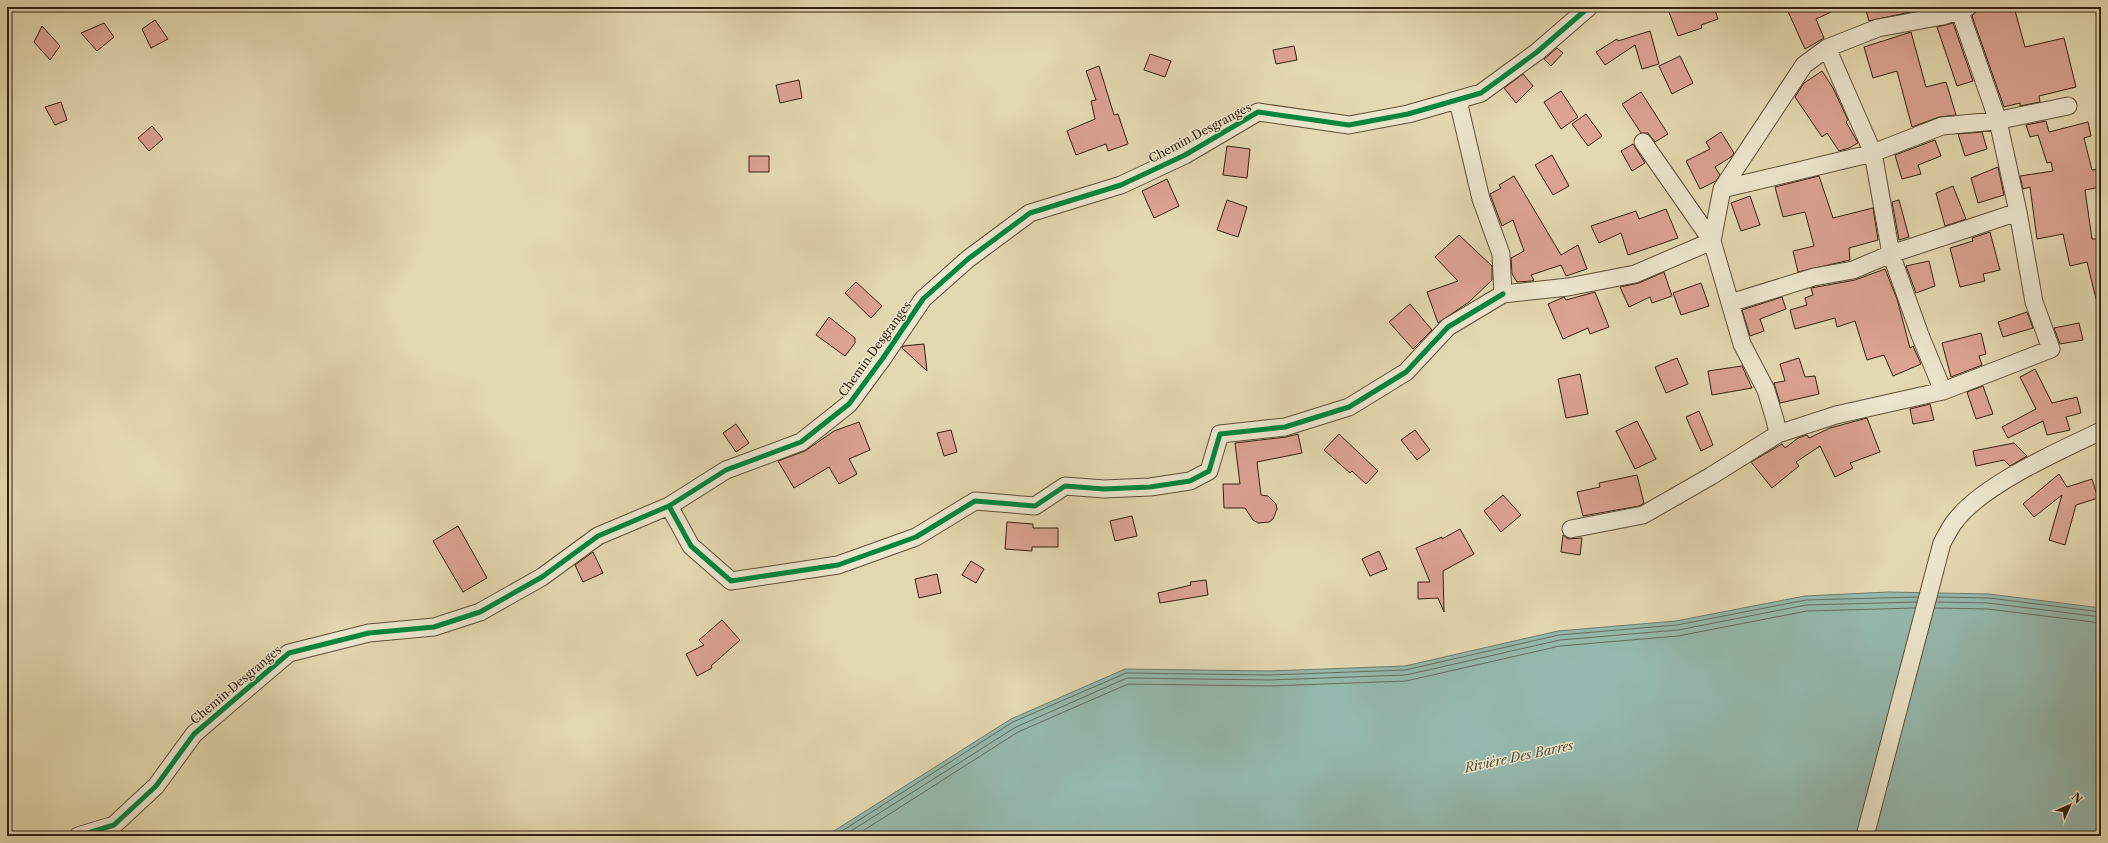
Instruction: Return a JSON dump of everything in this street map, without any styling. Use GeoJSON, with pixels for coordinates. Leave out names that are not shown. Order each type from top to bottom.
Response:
{"type":"FeatureCollection","features":[{"type":"Feature","properties":{"kind":"street","name":"Chemin Desgranges"},"geometry":{"type":"LineString","coordinates":[[78,836],[114,825],[156,786],[194,734],[289,653],[369,633],[434,627],[480,612],[542,577],[598,536],[669,506],[726,470],[801,442],[849,404],[883,358],[923,299],[968,260],[1030,213],[1121,185],[1185,155],[1258,112],[1349,125],[1408,114],[1481,93],[1537,52],[1589,7]]}},
{"type":"Feature","properties":{"kind":"street"},"geometry":{"type":"LineString","coordinates":[[1571,529],[1644,515],[1711,476],[1778,434],[1836,415],[1943,391],[2051,350],[2034,302],[2018,212],[1998,121],[1964,8],[1878,28],[1827,48],[1804,65],[1722,189],[1712,241]]}},
{"type":"Feature","properties":{"kind":"street"},"geometry":{"type":"LineString","coordinates":[[1827,48],[1873,153],[1891,254],[1920,335],[1943,391]]}},
{"type":"Feature","properties":{"kind":"street"},"geometry":{"type":"LineString","coordinates":[[1458,100],[1481,199],[1501,254],[1503,294]]}},
{"type":"Feature","properties":{"kind":"street"},"geometry":{"type":"LineString","coordinates":[[1722,189],[1873,153],[1942,126],[1998,121],[2068,106]]}},
{"type":"Feature","properties":{"kind":"street"},"geometry":{"type":"LineString","coordinates":[[1643,142],[1712,241],[1742,344],[1766,390],[1778,434]]}},
{"type":"Feature","properties":{"kind":"street"},"geometry":{"type":"LineString","coordinates":[[1730,303],[1814,277],[1853,270],[1891,254],[2018,212]]}},
{"type":"Feature","properties":{"kind":"street"},"geometry":{"type":"LineString","coordinates":[[669,506],[691,546],[732,581],[838,565],[916,537],[975,501],[1035,506],[1065,486],[1104,489],[1150,487],[1190,481],[1210,471],[1220,434],[1285,426],[1348,408],[1406,372],[1448,326],[1503,294],[1568,287],[1635,274],[1712,241]]}},
{"type":"Feature","properties":{"kind":"street"},"geometry":{"type":"LineString","coordinates":[[1865,836],[1933,572],[1942,544],[1949,531],[1956,520],[1977,500],[2056,452],[2101,431]]}},
{"type":"Feature","properties":{"kind":"water","name":"Rivière Des Barres"},"geometry":{"type":"Polygon","coordinates":[[[1888,592],[1989,594],[2101,608],[2101,836],[826,836],[1011,719],[1125,669],[1269,671],[1405,666],[1558,631],[1676,621],[1805,596],[1888,592]]]}},
{"type":"Feature","properties":{"kind":"building"},"geometry":{"type":"Polygon","coordinates":[[[1667,7],[1714,7],[1718,19],[1701,25],[1702,28],[1678,36],[1667,7]]]}},
{"type":"Feature","properties":{"kind":"building"},"geometry":{"type":"Polygon","coordinates":[[[1786,7],[1842,7],[1816,19],[1824,38],[1805,49],[1786,7]]]}},
{"type":"Feature","properties":{"kind":"building"},"geometry":{"type":"Polygon","coordinates":[[[1865,7],[1919,7],[1910,12],[1869,21],[1865,7]]]}},
{"type":"Feature","properties":{"kind":"building"},"geometry":{"type":"Polygon","coordinates":[[[1990,7],[2014,7],[2025,47],[2064,38],[2076,87],[2039,96],[2040,102],[2020,106],[2020,103],[2004,107],[1972,16],[1977,11],[1990,7]]]}},
{"type":"Feature","properties":{"kind":"building"},"geometry":{"type":"Polygon","coordinates":[[[155,20],[168,39],[151,48],[142,29],[155,20]]]}},
{"type":"Feature","properties":{"kind":"building"},"geometry":{"type":"Polygon","coordinates":[[[104,23],[114,37],[97,51],[81,33],[104,23]]]}},
{"type":"Feature","properties":{"kind":"building"},"geometry":{"type":"Polygon","coordinates":[[[1953,23],[1973,81],[1957,86],[1937,27],[1953,23]]]}},
{"type":"Feature","properties":{"kind":"building"},"geometry":{"type":"Polygon","coordinates":[[[42,26],[60,46],[50,60],[34,42],[42,26]]]}},
{"type":"Feature","properties":{"kind":"building"},"geometry":{"type":"Polygon","coordinates":[[[1650,31],[1659,64],[1642,69],[1635,45],[1605,65],[1596,52],[1617,39],[1618,41],[1650,31]]]}},
{"type":"Feature","properties":{"kind":"building"},"geometry":{"type":"Polygon","coordinates":[[[1911,32],[1926,87],[1946,82],[1956,115],[1939,117],[1912,127],[1897,71],[1873,78],[1864,47],[1911,32]]]}},
{"type":"Feature","properties":{"kind":"building"},"geometry":{"type":"Polygon","coordinates":[[[1294,46],[1297,60],[1276,64],[1273,50],[1294,46]]]}},
{"type":"Feature","properties":{"kind":"building"},"geometry":{"type":"Polygon","coordinates":[[[1557,48],[1563,53],[1551,66],[1544,59],[1557,48]]]}},
{"type":"Feature","properties":{"kind":"building"},"geometry":{"type":"Polygon","coordinates":[[[1150,54],[1171,61],[1165,77],[1144,70],[1150,54]]]}},
{"type":"Feature","properties":{"kind":"building"},"geometry":{"type":"Polygon","coordinates":[[[1680,56],[1693,83],[1672,94],[1659,66],[1680,56]]]}},
{"type":"Feature","properties":{"kind":"building"},"geometry":{"type":"Polygon","coordinates":[[[1099,66],[1114,115],[1118,114],[1128,144],[1108,151],[1106,144],[1076,155],[1067,131],[1095,119],[1091,101],[1096,100],[1086,71],[1099,66]]]}},
{"type":"Feature","properties":{"kind":"building"},"geometry":{"type":"Polygon","coordinates":[[[1822,71],[1833,88],[1848,120],[1846,122],[1858,143],[1839,151],[1827,133],[1822,137],[1795,97],[1804,83],[1822,71]]]}},
{"type":"Feature","properties":{"kind":"building"},"geometry":{"type":"Polygon","coordinates":[[[1523,74],[1533,86],[1516,103],[1504,88],[1523,74]]]}},
{"type":"Feature","properties":{"kind":"building"},"geometry":{"type":"Polygon","coordinates":[[[799,80],[802,98],[780,103],[776,85],[799,80]]]}},
{"type":"Feature","properties":{"kind":"building"},"geometry":{"type":"Polygon","coordinates":[[[1561,91],[1578,117],[1561,129],[1544,102],[1561,91]]]}},
{"type":"Feature","properties":{"kind":"building"},"geometry":{"type":"Polygon","coordinates":[[[1641,92],[1668,134],[1655,142],[1648,133],[1641,133],[1622,104],[1641,92]]]}},
{"type":"Feature","properties":{"kind":"building"},"geometry":{"type":"Polygon","coordinates":[[[61,102],[67,120],[55,125],[45,107],[61,102]]]}},
{"type":"Feature","properties":{"kind":"building"},"geometry":{"type":"Polygon","coordinates":[[[1586,114],[1602,136],[1588,146],[1572,124],[1586,114]]]}},
{"type":"Feature","properties":{"kind":"building"},"geometry":{"type":"Polygon","coordinates":[[[2046,121],[2049,132],[2088,122],[2091,136],[2084,138],[2092,170],[2099,169],[2101,187],[2085,190],[2092,239],[2101,239],[2101,299],[2096,299],[2087,262],[2070,266],[2063,234],[2037,239],[2030,187],[2023,189],[2020,176],[2053,171],[2051,162],[2047,163],[2038,135],[2030,137],[2026,125],[2046,121]]]}},
{"type":"Feature","properties":{"kind":"building"},"geometry":{"type":"Polygon","coordinates":[[[152,126],[163,139],[149,151],[138,138],[152,126]]]}},
{"type":"Feature","properties":{"kind":"building"},"geometry":{"type":"Polygon","coordinates":[[[1721,132],[1734,153],[1731,157],[1715,167],[1720,175],[1716,181],[1700,189],[1686,161],[1710,149],[1706,142],[1721,132]]]}},
{"type":"Feature","properties":{"kind":"building"},"geometry":{"type":"Polygon","coordinates":[[[1982,132],[1987,149],[1965,156],[1958,134],[1982,132]]]}},
{"type":"Feature","properties":{"kind":"building"},"geometry":{"type":"Polygon","coordinates":[[[1935,140],[1941,156],[1918,165],[1921,174],[1902,179],[1895,155],[1935,140]]]}},
{"type":"Feature","properties":{"kind":"building"},"geometry":{"type":"Polygon","coordinates":[[[1633,144],[1645,163],[1632,171],[1621,151],[1633,144]]]}},
{"type":"Feature","properties":{"kind":"building"},"geometry":{"type":"Polygon","coordinates":[[[1227,146],[1250,149],[1247,178],[1223,175],[1227,146]]]}},
{"type":"Feature","properties":{"kind":"building"},"geometry":{"type":"Polygon","coordinates":[[[1552,155],[1569,186],[1553,195],[1535,165],[1552,155]]]}},
{"type":"Feature","properties":{"kind":"building"},"geometry":{"type":"Polygon","coordinates":[[[749,156],[769,156],[769,172],[749,172],[749,156]]]}},
{"type":"Feature","properties":{"kind":"building"},"geometry":{"type":"Polygon","coordinates":[[[1998,167],[2004,195],[1978,203],[1971,178],[1998,167]]]}},
{"type":"Feature","properties":{"kind":"building"},"geometry":{"type":"Polygon","coordinates":[[[1514,176],[1561,255],[1578,245],[1587,269],[1566,276],[1561,265],[1531,275],[1534,280],[1532,281],[1517,282],[1512,274],[1511,258],[1524,251],[1513,220],[1502,226],[1490,194],[1501,188],[1499,185],[1514,176]]]}},
{"type":"Feature","properties":{"kind":"building"},"geometry":{"type":"Polygon","coordinates":[[[1819,176],[1833,218],[1873,208],[1878,240],[1849,248],[1850,260],[1798,272],[1793,251],[1814,246],[1805,212],[1783,217],[1775,187],[1819,176]]]}},
{"type":"Feature","properties":{"kind":"building"},"geometry":{"type":"Polygon","coordinates":[[[1167,179],[1179,206],[1154,218],[1142,191],[1167,179]]]}},
{"type":"Feature","properties":{"kind":"building"},"geometry":{"type":"Polygon","coordinates":[[[1953,186],[1966,219],[1945,226],[1936,193],[1953,186]]]}},
{"type":"Feature","properties":{"kind":"building"},"geometry":{"type":"Polygon","coordinates":[[[1750,196],[1760,225],[1741,231],[1731,203],[1750,196]]]}},
{"type":"Feature","properties":{"kind":"building"},"geometry":{"type":"Polygon","coordinates":[[[1227,200],[1247,207],[1238,237],[1217,230],[1227,200]]]}},
{"type":"Feature","properties":{"kind":"building"},"geometry":{"type":"Polygon","coordinates":[[[1899,200],[1909,237],[1899,240],[1892,202],[1899,200]]]}},
{"type":"Feature","properties":{"kind":"building"},"geometry":{"type":"Polygon","coordinates":[[[1666,209],[1678,238],[1628,255],[1621,233],[1599,243],[1591,226],[1636,211],[1639,219],[1666,209]]]}},
{"type":"Feature","properties":{"kind":"building"},"geometry":{"type":"Polygon","coordinates":[[[1990,232],[2000,270],[1983,274],[1985,281],[1960,287],[1950,248],[1973,241],[1972,238],[1990,232]]]}},
{"type":"Feature","properties":{"kind":"building"},"geometry":{"type":"Polygon","coordinates":[[[1459,235],[1492,266],[1492,280],[1469,302],[1438,323],[1427,292],[1458,281],[1435,257],[1459,235]]]}},
{"type":"Feature","properties":{"kind":"building"},"geometry":{"type":"Polygon","coordinates":[[[1929,261],[1935,286],[1916,293],[1906,266],[1929,261]]]}},
{"type":"Feature","properties":{"kind":"building"},"geometry":{"type":"Polygon","coordinates":[[[1885,269],[1897,299],[1910,348],[1913,346],[1921,364],[1893,376],[1884,355],[1867,360],[1855,321],[1837,327],[1835,318],[1795,329],[1790,310],[1807,305],[1805,298],[1813,295],[1811,288],[1855,280],[1885,269]]]}},
{"type":"Feature","properties":{"kind":"building"},"geometry":{"type":"Polygon","coordinates":[[[1664,272],[1672,296],[1652,303],[1650,297],[1629,307],[1620,287],[1639,283],[1664,272]]]}},
{"type":"Feature","properties":{"kind":"building"},"geometry":{"type":"Polygon","coordinates":[[[856,282],[882,306],[871,318],[845,293],[856,282]]]}},
{"type":"Feature","properties":{"kind":"building"},"geometry":{"type":"Polygon","coordinates":[[[1701,283],[1709,306],[1681,315],[1673,293],[1701,283]]]}},
{"type":"Feature","properties":{"kind":"building"},"geometry":{"type":"Polygon","coordinates":[[[1595,292],[1609,327],[1590,334],[1588,328],[1563,339],[1548,304],[1564,297],[1566,300],[1595,292]]]}},
{"type":"Feature","properties":{"kind":"building"},"geometry":{"type":"Polygon","coordinates":[[[1782,297],[1786,309],[1760,319],[1764,331],[1750,336],[1742,310],[1782,297]]]}},
{"type":"Feature","properties":{"kind":"building"},"geometry":{"type":"Polygon","coordinates":[[[1410,304],[1432,330],[1413,349],[1389,322],[1410,304]]]}},
{"type":"Feature","properties":{"kind":"building"},"geometry":{"type":"Polygon","coordinates":[[[2027,312],[2033,328],[2003,337],[1998,322],[2027,312]]]}},
{"type":"Feature","properties":{"kind":"building"},"geometry":{"type":"Polygon","coordinates":[[[829,317],[855,338],[855,343],[845,356],[816,335],[829,317]]]}},
{"type":"Feature","properties":{"kind":"building"},"geometry":{"type":"Polygon","coordinates":[[[2079,323],[2083,340],[2060,344],[2054,328],[2079,323]]]}},
{"type":"Feature","properties":{"kind":"building"},"geometry":{"type":"Polygon","coordinates":[[[1981,333],[1986,354],[1979,356],[1982,365],[1951,377],[1942,343],[1981,333]]]}},
{"type":"Feature","properties":{"kind":"building"},"geometry":{"type":"Polygon","coordinates":[[[924,344],[927,371],[902,348],[903,346],[924,344]]]}},
{"type":"Feature","properties":{"kind":"building"},"geometry":{"type":"Polygon","coordinates":[[[1677,358],[1688,384],[1666,393],[1655,367],[1677,358]]]}},
{"type":"Feature","properties":{"kind":"building"},"geometry":{"type":"Polygon","coordinates":[[[1799,358],[1805,377],[1815,376],[1819,394],[1780,403],[1774,383],[1785,381],[1780,364],[1799,358]]]}},
{"type":"Feature","properties":{"kind":"building"},"geometry":{"type":"Polygon","coordinates":[[[1742,366],[1752,388],[1712,395],[1708,371],[1742,366]]]}},
{"type":"Feature","properties":{"kind":"building"},"geometry":{"type":"Polygon","coordinates":[[[2035,369],[2052,403],[2077,397],[2081,413],[2066,417],[2070,430],[2047,435],[2043,421],[2008,438],[2002,427],[2036,409],[2020,377],[2035,369]]]}},
{"type":"Feature","properties":{"kind":"building"},"geometry":{"type":"Polygon","coordinates":[[[1580,374],[1588,414],[1566,418],[1558,379],[1580,374]]]}},
{"type":"Feature","properties":{"kind":"building"},"geometry":{"type":"Polygon","coordinates":[[[1983,386],[1993,414],[1976,419],[1967,392],[1983,386]]]}},
{"type":"Feature","properties":{"kind":"building"},"geometry":{"type":"Polygon","coordinates":[[[1930,404],[1934,420],[1913,424],[1910,409],[1930,404]]]}},
{"type":"Feature","properties":{"kind":"building"},"geometry":{"type":"Polygon","coordinates":[[[1699,411],[1713,445],[1701,451],[1686,417],[1699,411]]]}},
{"type":"Feature","properties":{"kind":"building"},"geometry":{"type":"Polygon","coordinates":[[[1867,418],[1880,452],[1850,463],[1853,468],[1835,477],[1820,446],[1796,462],[1799,466],[1772,488],[1751,462],[1782,444],[1785,448],[1798,438],[1807,435],[1809,438],[1830,428],[1867,418]]]}},
{"type":"Feature","properties":{"kind":"building"},"geometry":{"type":"Polygon","coordinates":[[[1637,421],[1656,459],[1635,469],[1616,431],[1637,421]]]}},
{"type":"Feature","properties":{"kind":"building"},"geometry":{"type":"Polygon","coordinates":[[[859,422],[870,450],[849,459],[857,474],[839,484],[829,467],[794,488],[778,461],[805,451],[834,431],[859,422]]]}},
{"type":"Feature","properties":{"kind":"building"},"geometry":{"type":"Polygon","coordinates":[[[736,424],[749,443],[736,452],[723,433],[736,424]]]}},
{"type":"Feature","properties":{"kind":"building"},"geometry":{"type":"Polygon","coordinates":[[[951,430],[957,452],[944,456],[937,433],[951,430]]]}},
{"type":"Feature","properties":{"kind":"building"},"geometry":{"type":"Polygon","coordinates":[[[1415,430],[1430,450],[1417,460],[1401,440],[1415,430]]]}},
{"type":"Feature","properties":{"kind":"building"},"geometry":{"type":"Polygon","coordinates":[[[1298,434],[1302,453],[1257,462],[1261,495],[1268,496],[1276,504],[1277,509],[1273,519],[1269,522],[1258,523],[1253,520],[1245,508],[1224,508],[1223,484],[1240,484],[1235,443],[1286,437],[1298,434]]]}},
{"type":"Feature","properties":{"kind":"building"},"geometry":{"type":"Polygon","coordinates":[[[1339,434],[1378,471],[1366,484],[1352,471],[1350,473],[1324,450],[1339,434]]]}},
{"type":"Feature","properties":{"kind":"building"},"geometry":{"type":"Polygon","coordinates":[[[2014,443],[2027,456],[2010,466],[2004,460],[1976,466],[1973,451],[2014,443]]]}},
{"type":"Feature","properties":{"kind":"building"},"geometry":{"type":"Polygon","coordinates":[[[2059,474],[2067,487],[2092,479],[2098,498],[2076,505],[2065,545],[2049,540],[2062,495],[2034,517],[2023,504],[2059,474]]]}},
{"type":"Feature","properties":{"kind":"building"},"geometry":{"type":"Polygon","coordinates":[[[1637,475],[1644,503],[1639,506],[1583,516],[1577,492],[1600,487],[1599,483],[1637,475]]]}},
{"type":"Feature","properties":{"kind":"building"},"geometry":{"type":"Polygon","coordinates":[[[1503,495],[1521,515],[1501,532],[1484,511],[1503,495]]]}},
{"type":"Feature","properties":{"kind":"building"},"geometry":{"type":"Polygon","coordinates":[[[1132,516],[1137,536],[1115,541],[1110,521],[1132,516]]]}},
{"type":"Feature","properties":{"kind":"building"},"geometry":{"type":"Polygon","coordinates":[[[1007,522],[1033,524],[1033,528],[1058,528],[1058,547],[1032,547],[1032,551],[1005,549],[1007,522]]]}},
{"type":"Feature","properties":{"kind":"building"},"geometry":{"type":"Polygon","coordinates":[[[458,526],[487,578],[463,592],[433,541],[458,526]]]}},
{"type":"Feature","properties":{"kind":"building"},"geometry":{"type":"Polygon","coordinates":[[[1460,529],[1474,554],[1443,571],[1444,612],[1438,598],[1418,599],[1418,582],[1430,582],[1416,548],[1442,537],[1442,539],[1460,529]]]}},
{"type":"Feature","properties":{"kind":"building"},"geometry":{"type":"Polygon","coordinates":[[[1563,535],[1568,539],[1582,538],[1580,555],[1561,552],[1563,535]]]}},
{"type":"Feature","properties":{"kind":"building"},"geometry":{"type":"Polygon","coordinates":[[[1379,551],[1387,569],[1370,576],[1362,559],[1379,551]]]}},
{"type":"Feature","properties":{"kind":"building"},"geometry":{"type":"Polygon","coordinates":[[[593,552],[603,573],[583,582],[575,565],[593,552]]]}},
{"type":"Feature","properties":{"kind":"building"},"geometry":{"type":"Polygon","coordinates":[[[971,561],[984,569],[976,583],[962,575],[971,561]]]}},
{"type":"Feature","properties":{"kind":"building"},"geometry":{"type":"Polygon","coordinates":[[[937,574],[941,593],[919,598],[915,579],[937,574]]]}},
{"type":"Feature","properties":{"kind":"building"},"geometry":{"type":"Polygon","coordinates":[[[1206,580],[1208,595],[1160,603],[1158,593],[1191,585],[1190,582],[1206,580]]]}},
{"type":"Feature","properties":{"kind":"building"},"geometry":{"type":"Polygon","coordinates":[[[722,620],[740,640],[711,666],[712,668],[697,676],[686,654],[704,645],[699,640],[722,620]]]}},
{"type":"Feature","properties":{"kind":"cycle path"},"geometry":{"type":"LineString","coordinates":[[78,836],[114,825],[156,786],[194,734],[289,653],[369,633],[434,627],[480,612],[542,577],[598,536],[669,506],[726,470],[801,442],[849,404],[883,358],[923,299],[968,259],[1030,213],[1121,185],[1185,155],[1258,112],[1349,125],[1408,114],[1481,93],[1537,52],[1589,7]]}},
{"type":"Feature","properties":{"kind":"cycle path"},"geometry":{"type":"LineString","coordinates":[[669,506],[691,546],[731,581],[838,565],[916,537],[975,501],[1035,506],[1065,486],[1104,489],[1150,487],[1190,481],[1209,471],[1220,434],[1285,427],[1349,407],[1406,372],[1448,327],[1503,294]]}}]}
